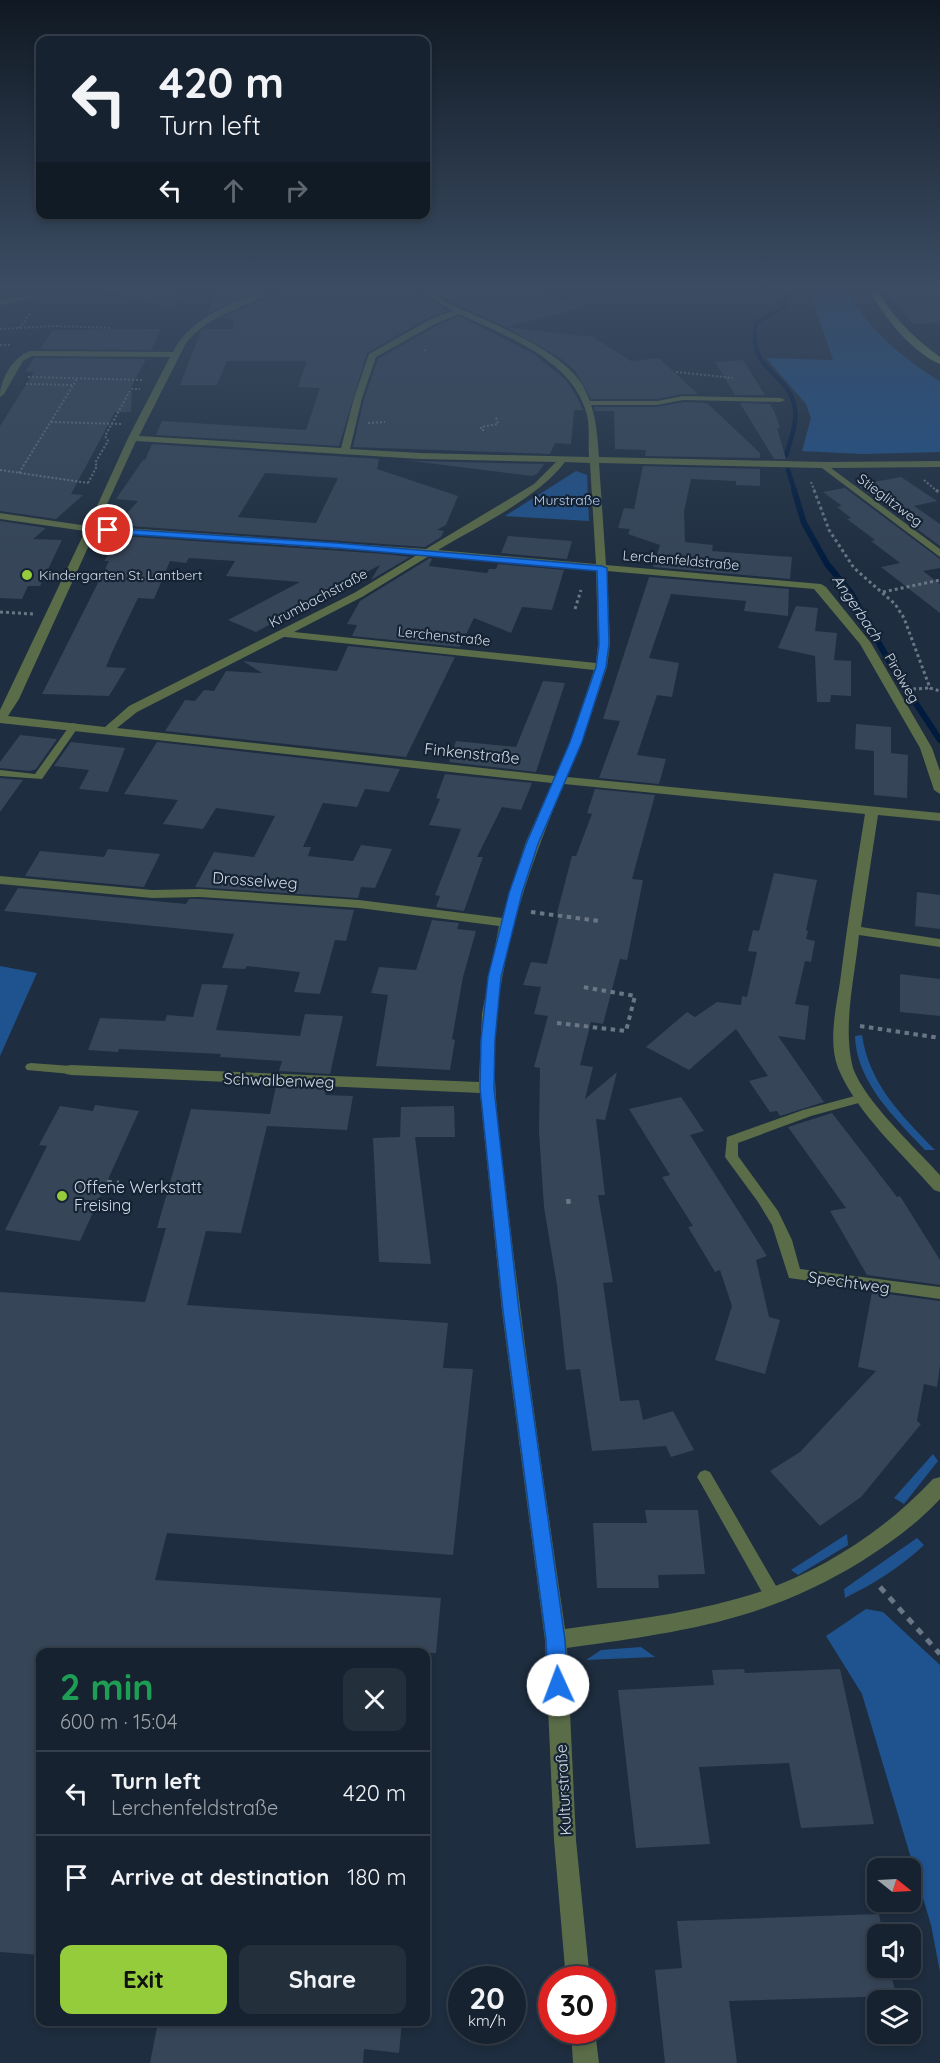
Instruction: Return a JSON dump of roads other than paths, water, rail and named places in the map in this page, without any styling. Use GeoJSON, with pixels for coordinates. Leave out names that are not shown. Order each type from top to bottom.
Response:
{"type":"FeatureCollection","features":[{"type":"Feature","properties":{"kind":"street"},"geometry":{"type":"LineString","coordinates":[[0,394],[9,379]]}},
{"type":"Feature","properties":{"kind":"street"},"geometry":{"type":"LineString","coordinates":[[0,719],[13,699],[133,438],[163,379]]}},
{"type":"Feature","properties":{"kind":"street"},"geometry":{"type":"LineString","coordinates":[[345,452],[364,379]]}},
{"type":"Feature","properties":{"kind":"street","name":"Kulturstraße"},"geometry":{"type":"LineString","coordinates":[[572,379],[578,385],[591,415],[602,568],[604,644],[601,667],[561,780],[532,844],[507,923],[489,1014],[487,1088],[511,1311],[556,1640],[565,1840],[577,1966]]}},
{"type":"Feature","properties":{"kind":"street"},"geometry":{"type":"LineString","coordinates":[[133,438],[345,452],[562,460],[595,458],[826,465],[940,464]]}},
{"type":"Feature","properties":{"kind":"street","name":"Krumbachstraße"},"geometry":{"type":"LineString","coordinates":[[109,729],[132,709],[285,634],[428,553],[537,486],[553,472],[562,460]]}},
{"type":"Feature","properties":{"kind":"street","name":"Stieglitzweg"},"geometry":{"type":"LineString","coordinates":[[826,465],[827,469],[940,554]]}},
{"type":"Feature","properties":{"kind":"street","name":"Lerchenfeldstraße"},"geometry":{"type":"LineString","coordinates":[[0,516],[92,530],[428,553],[817,586],[822,589]]}},
{"type":"Feature","properties":{"kind":"street","name":"Pirolweg"},"geometry":{"type":"LineString","coordinates":[[822,589],[865,643],[926,748],[940,790]]}},
{"type":"Feature","properties":{"kind":"street","name":"Lerchenstraße"},"geometry":{"type":"LineString","coordinates":[[285,634],[601,667]]}},
{"type":"Feature","properties":{"kind":"street","name":"Finkenstraße"},"geometry":{"type":"LineString","coordinates":[[0,719],[109,729],[561,780],[940,817]]}},
{"type":"Feature","properties":{"kind":"street"},"geometry":{"type":"LineString","coordinates":[[872,812],[853,930],[842,1023],[844,1066],[862,1098],[932,1163],[940,1186]]}},
{"type":"Feature","properties":{"kind":"street","name":"Drosselweg"},"geometry":{"type":"LineString","coordinates":[[0,880],[152,894],[200,893],[359,904],[507,923]]}},
{"type":"Feature","properties":{"kind":"street"},"geometry":{"type":"LineString","coordinates":[[853,930],[940,943]]}},
{"type":"Feature","properties":{"kind":"street","name":"Schwalbenweg"},"geometry":{"type":"LineString","coordinates":[[71,1070],[487,1088]]}},
{"type":"Feature","properties":{"kind":"street"},"geometry":{"type":"LineString","coordinates":[[556,1640],[691,1619],[738,1609],[773,1596],[821,1575],[885,1536],[918,1510],[940,1485]]}},
{"type":"Feature","properties":{"kind":"street"},"geometry":{"type":"LineString","coordinates":[[584,2044],[586,2063]]}},
{"type":"Feature","properties":{"kind":"lane"},"geometry":{"type":"LineString","coordinates":[[587,403],[657,403],[683,398],[781,400]]}},
{"type":"Feature","properties":{"kind":"lane"},"geometry":{"type":"LineString","coordinates":[[0,773],[38,777],[74,726]]}},
{"type":"Feature","properties":{"kind":"lane"},"geometry":{"type":"LineString","coordinates":[[31,1067],[71,1070]]}},
{"type":"Feature","properties":{"kind":"lane","name":"Spechtweg"},"geometry":{"type":"LineString","coordinates":[[862,1098],[807,1113],[732,1140],[731,1157],[769,1204],[790,1251],[794,1274],[940,1293]]}},
{"type":"Feature","properties":{"kind":"lane"},"geometry":{"type":"LineString","coordinates":[[705,1477],[773,1596]]}},
{"type":"Feature","properties":{"kind":"waterway","name":"Angerbach"},"geometry":{"type":"LineString","coordinates":[[779,379],[791,396],[795,409],[794,427],[786,456]]}},
{"type":"Feature","properties":{"kind":"waterway","name":"Angerbach"},"geometry":{"type":"LineString","coordinates":[[788,470],[795,492]]}},
{"type":"Feature","properties":{"kind":"waterway","name":"Angerbach"},"geometry":{"type":"LineString","coordinates":[[794,490],[804,523],[827,564],[851,593],[894,670],[940,740]]}},
{"type":"Feature","properties":{"kind":"place","name":"Kindergarten St. Lantbert"},"geometry":{"type":"Point","coordinates":[27,575]}},
{"type":"Feature","properties":{"kind":"place","name":"Offene Werkstatt Freising"},"geometry":{"type":"Point","coordinates":[62,1196]}},
{"type":"Feature","properties":{"kind":"park label","name":"Murstraße"},"geometry":{"type":"Point","coordinates":[567,500]}}]}
